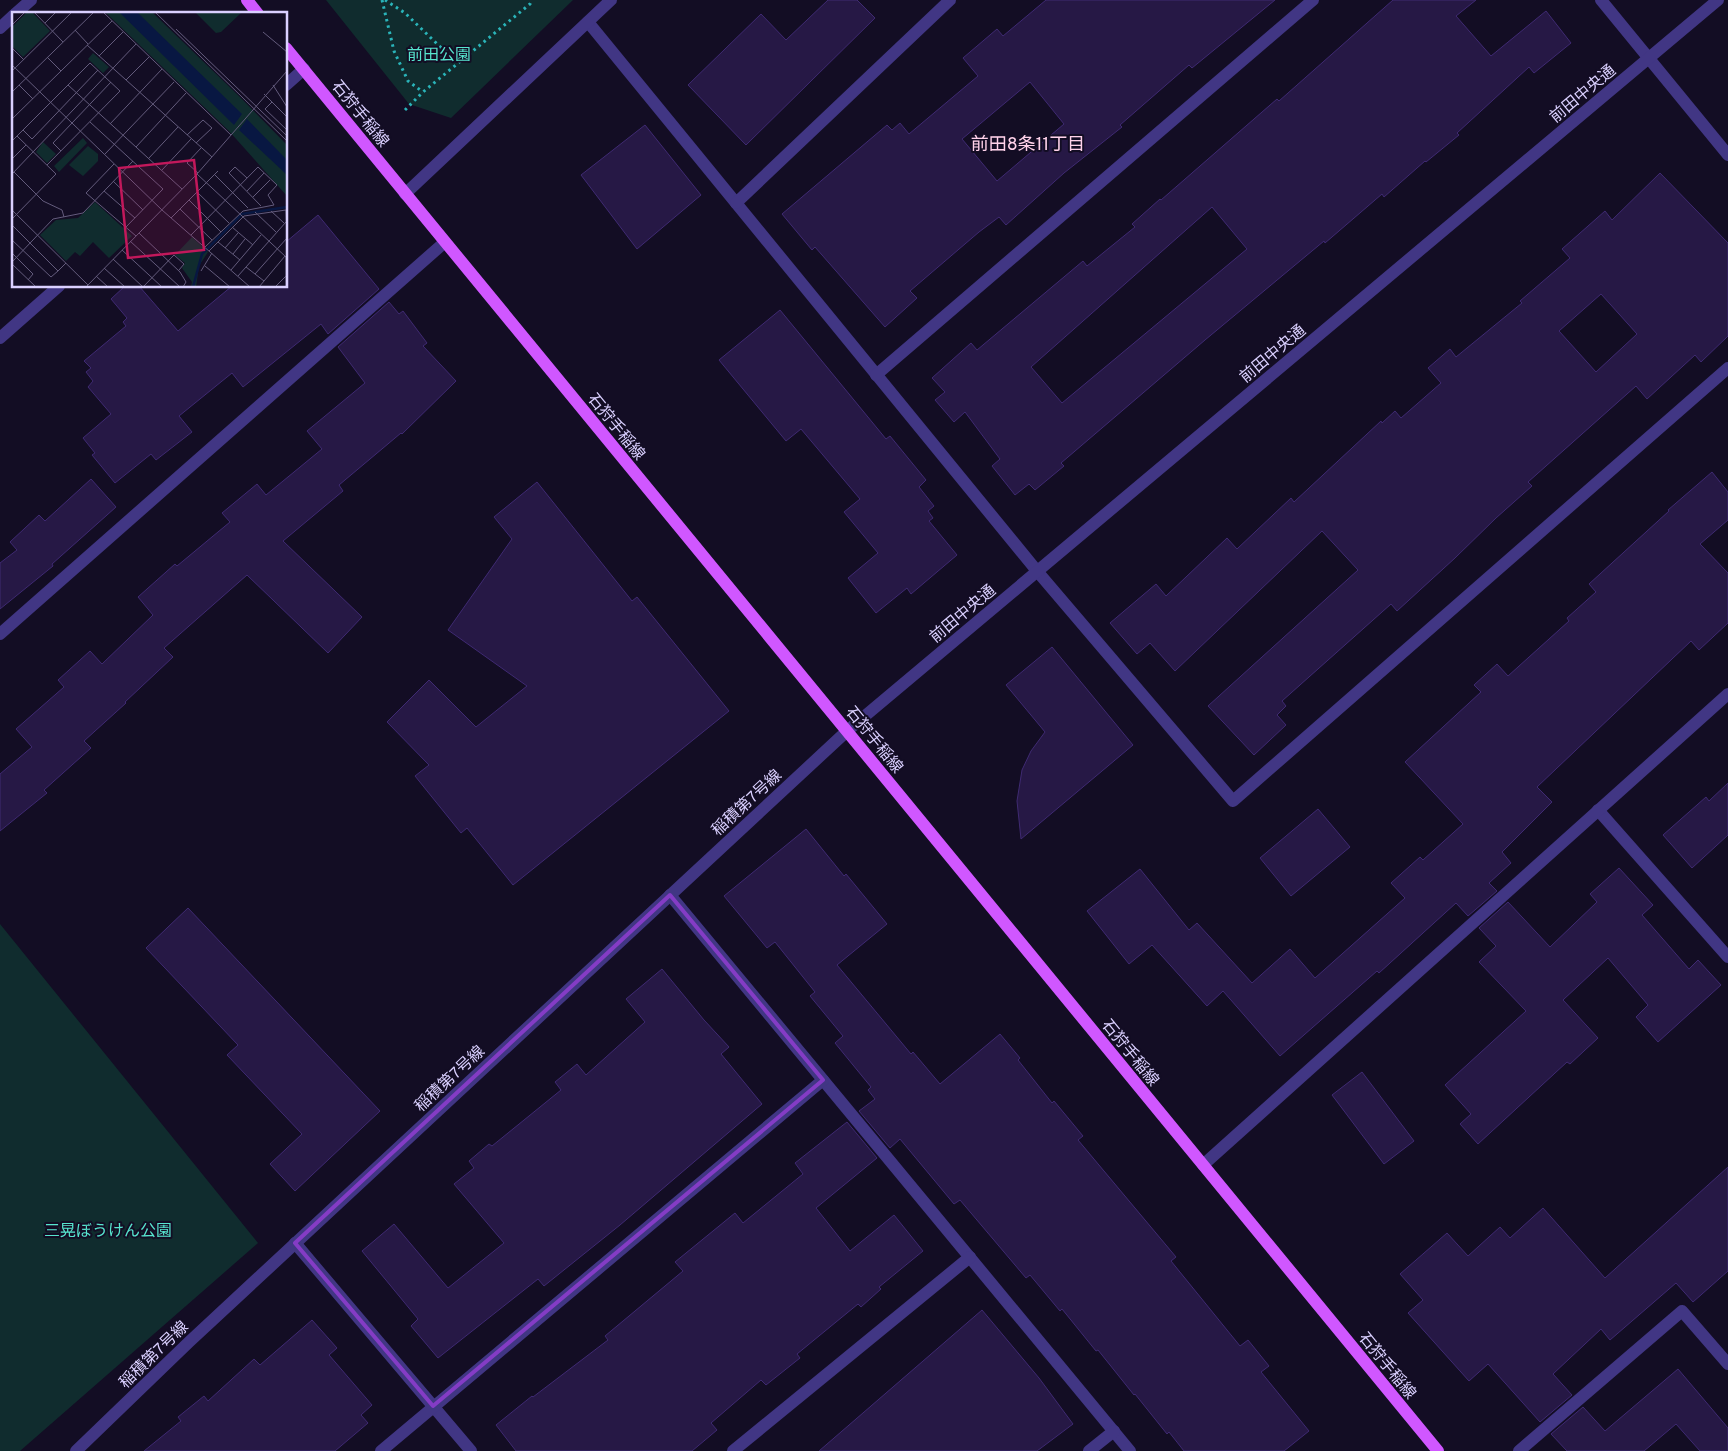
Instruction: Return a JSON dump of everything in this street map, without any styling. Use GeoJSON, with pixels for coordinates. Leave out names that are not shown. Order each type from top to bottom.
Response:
{"type":"FeatureCollection","features":[{"type":"Feature","properties":{"kind":"main road"},"geometry":{"type":"LineString","coordinates":[[247,0],[256,12]]}},
{"type":"Feature","properties":{"kind":"main road","name":"石狩手稲線"},"geometry":{"type":"LineString","coordinates":[[288,50],[1438,1451]]}},
{"type":"Feature","properties":{"kind":"street"},"geometry":{"type":"LineString","coordinates":[[17,12],[31,0]]}},
{"type":"Feature","properties":{"kind":"street"},"geometry":{"type":"LineString","coordinates":[[405,194],[611,0]]}},
{"type":"Feature","properties":{"kind":"street"},"geometry":{"type":"LineString","coordinates":[[736,203],[950,0]]}},
{"type":"Feature","properties":{"kind":"street"},"geometry":{"type":"LineString","coordinates":[[876,375],[1313,0]]}},
{"type":"Feature","properties":{"kind":"street"},"geometry":{"type":"LineString","coordinates":[[1601,0],[1728,155]]}},
{"type":"Feature","properties":{"kind":"street","name":"前田中央通"},"geometry":{"type":"LineString","coordinates":[[846,731],[1718,0]]}},
{"type":"Feature","properties":{"kind":"street"},"geometry":{"type":"LineString","coordinates":[[0,28],[12,17]]}},
{"type":"Feature","properties":{"kind":"street"},"geometry":{"type":"LineString","coordinates":[[588,22],[1037,571],[1234,800],[1728,368]]}},
{"type":"Feature","properties":{"kind":"street"},"geometry":{"type":"LineString","coordinates":[[288,83],[304,69]]}},
{"type":"Feature","properties":{"kind":"street"},"geometry":{"type":"LineString","coordinates":[[0,634],[445,242]]}},
{"type":"Feature","properties":{"kind":"street"},"geometry":{"type":"LineString","coordinates":[[0,338],[57,288]]}},
{"type":"Feature","properties":{"kind":"street"},"geometry":{"type":"LineString","coordinates":[[1203,1165],[1728,694]]}},
{"type":"Feature","properties":{"kind":"street","name":"稲積第7号線"},"geometry":{"type":"LineString","coordinates":[[76,1451],[182,1349],[846,731]]}},
{"type":"Feature","properties":{"kind":"street"},"geometry":{"type":"LineString","coordinates":[[1598,810],[1728,957]]}},
{"type":"Feature","properties":{"kind":"street"},"geometry":{"type":"LineString","coordinates":[[670,894],[1130,1451]]}},
{"type":"Feature","properties":{"kind":"street"},"geometry":{"type":"LineString","coordinates":[[381,1451],[823,1080]]}},
{"type":"Feature","properties":{"kind":"street"},"geometry":{"type":"LineString","coordinates":[[296,1243],[471,1451]]}},
{"type":"Feature","properties":{"kind":"street"},"geometry":{"type":"LineString","coordinates":[[733,1451],[970,1257]]}},
{"type":"Feature","properties":{"kind":"street"},"geometry":{"type":"LineString","coordinates":[[1518,1451],[1682,1311],[1728,1364]]}},
{"type":"Feature","properties":{"kind":"street"},"geometry":{"type":"LineString","coordinates":[[1090,1451],[1114,1430]]}},
{"type":"Feature","properties":{"kind":"path"},"geometry":{"type":"LineString","coordinates":[[383,0],[405,13],[458,64]]}},
{"type":"Feature","properties":{"kind":"path"},"geometry":{"type":"LineString","coordinates":[[383,0],[394,51],[408,81],[423,92]]}},
{"type":"Feature","properties":{"kind":"path"},"geometry":{"type":"LineString","coordinates":[[405,110],[423,92],[530,4],[532,0]]}},
{"type":"Feature","properties":{"kind":"highlighted area"},"geometry":{"type":"Polygon","coordinates":[[[670,895],[823,1080],[433,1406],[295,1243],[670,895]]]}},
{"type":"Feature","properties":{"kind":"green space","name":"前田公園"},"geometry":{"type":"Polygon","coordinates":[[[326,0],[573,0],[451,118],[409,104],[326,0]]]}},
{"type":"Feature","properties":{"kind":"green space","name":"三晃ぼうけん公園"},"geometry":{"type":"Polygon","coordinates":[[[0,924],[258,1243],[20,1451],[0,1451],[0,924]]]}},
{"type":"Feature","properties":{"kind":"building"},"geometry":{"type":"Polygon","coordinates":[[[828,0],[857,0],[875,18],[746,145],[688,85],[761,14],[786,40],[828,0]]]}},
{"type":"Feature","properties":{"kind":"building"},"geometry":{"type":"Polygon","coordinates":[[[1046,0],[1275,0],[1192,68],[1189,65],[1120,125],[1122,127],[1064,173],[1006,225],[999,217],[979,232],[910,291],[917,298],[885,327],[815,247],[812,250],[782,214],[887,125],[892,130],[900,123],[909,134],[978,76],[963,58],[997,29],[1003,36],[1046,0]],[[1030,82],[962,139],[997,181],[1064,124],[1030,82]]]}},
{"type":"Feature","properties":{"kind":"building"},"geometry":{"type":"Polygon","coordinates":[[[1393,0],[1476,0],[1456,16],[1491,56],[1546,11],[1571,43],[1534,73],[1529,67],[1457,133],[1459,135],[1425,161],[1384,197],[1382,194],[1325,243],[1324,241],[1205,340],[1061,463],[1064,466],[1035,490],[1029,484],[1015,495],[992,466],[1000,459],[965,412],[954,422],[935,400],[945,392],[932,378],[971,343],[977,350],[1083,261],[1087,266],[1135,227],[1132,224],[1160,199],[1277,99],[1279,101],[1393,0]],[[1212,207],[1031,367],[1062,403],[1247,249],[1212,207]]]}},
{"type":"Feature","properties":{"kind":"building"},"geometry":{"type":"Polygon","coordinates":[[[645,125],[701,195],[637,249],[581,175],[645,125]]]}},
{"type":"Feature","properties":{"kind":"building"},"geometry":{"type":"Polygon","coordinates":[[[1660,173],[1728,243],[1728,336],[1701,362],[1695,355],[1647,399],[1636,386],[1528,482],[1532,486],[1397,611],[1391,604],[1282,701],[1286,706],[1277,715],[1286,725],[1254,755],[1208,706],[1358,570],[1322,531],[1175,671],[1150,643],[1137,654],[1110,623],[1156,584],[1166,596],[1227,538],[1237,549],[1291,498],[1294,502],[1381,421],[1382,423],[1395,411],[1401,418],[1441,383],[1428,368],[1450,349],[1456,357],[1522,303],[1520,301],[1570,258],[1562,249],[1605,211],[1612,220],[1660,173]],[[1601,294],[1559,331],[1596,372],[1637,334],[1601,294]]]}},
{"type":"Feature","properties":{"kind":"building"},"geometry":{"type":"Polygon","coordinates":[[[318,215],[379,289],[328,334],[321,324],[243,387],[232,373],[179,416],[192,432],[156,460],[151,454],[115,483],[92,455],[95,453],[83,438],[111,414],[88,387],[93,381],[86,372],[91,368],[84,361],[126,326],[123,322],[127,318],[111,299],[123,288],[141,288],[178,331],[230,288],[288,288],[288,240],[318,215]]]}},
{"type":"Feature","properties":{"kind":"building"},"geometry":{"type":"Polygon","coordinates":[[[389,302],[399,314],[403,311],[427,343],[423,346],[456,381],[402,434],[339,485],[343,491],[283,541],[362,617],[328,653],[247,575],[164,648],[173,657],[84,741],[91,748],[44,790],[47,793],[0,831],[0,774],[32,747],[16,729],[64,687],[58,680],[90,651],[102,664],[153,615],[138,597],[175,564],[177,566],[230,522],[222,513],[257,484],[266,495],[322,449],[307,431],[365,383],[338,347],[389,302]]]}},
{"type":"Feature","properties":{"kind":"building"},"geometry":{"type":"Polygon","coordinates":[[[780,310],[886,439],[890,436],[926,480],[919,487],[934,506],[928,511],[933,518],[929,521],[957,555],[911,594],[907,588],[876,613],[848,578],[878,553],[844,512],[860,499],[801,429],[786,441],[719,360],[780,310]]]}},
{"type":"Feature","properties":{"kind":"building"},"geometry":{"type":"Polygon","coordinates":[[[1712,472],[1728,492],[1728,520],[1700,544],[1728,573],[1728,623],[1699,650],[1691,641],[1537,787],[1552,802],[1502,852],[1511,863],[1489,883],[1497,891],[1468,916],[1456,903],[1379,973],[1377,971],[1280,1056],[1223,991],[1207,1006],[1152,945],[1129,964],[1087,911],[1140,869],[1189,930],[1197,923],[1252,983],[1290,949],[1315,978],[1405,898],[1391,883],[1420,857],[1423,860],[1463,824],[1405,762],[1481,692],[1474,685],[1497,664],[1508,676],[1569,621],[1567,618],[1596,592],[1589,584],[1668,510],[1712,472]]]}},
{"type":"Feature","properties":{"kind":"building"},"geometry":{"type":"Polygon","coordinates":[[[91,479],[116,507],[52,564],[53,566],[0,609],[0,563],[17,550],[10,542],[39,515],[45,521],[91,479]]]}},
{"type":"Feature","properties":{"kind":"building"},"geometry":{"type":"Polygon","coordinates":[[[537,482],[632,601],[637,597],[729,711],[513,885],[467,828],[461,833],[415,776],[429,765],[387,722],[429,680],[476,727],[527,686],[448,630],[512,539],[494,517],[537,482]]]}},
{"type":"Feature","properties":{"kind":"building"},"geometry":{"type":"Polygon","coordinates":[[[1052,647],[1133,745],[1021,839],[1017,801],[1022,770],[1031,751],[1045,732],[1006,685],[1052,647]]]}},
{"type":"Feature","properties":{"kind":"building"},"geometry":{"type":"Polygon","coordinates":[[[1728,783],[1728,835],[1692,868],[1663,835],[1706,797],[1709,801],[1728,783]]]}},
{"type":"Feature","properties":{"kind":"building"},"geometry":{"type":"Polygon","coordinates":[[[1318,809],[1350,847],[1291,896],[1260,858],[1318,809]]]}},
{"type":"Feature","properties":{"kind":"building"},"geometry":{"type":"Polygon","coordinates":[[[806,829],[844,876],[846,874],[887,924],[837,965],[911,1054],[913,1052],[940,1084],[1000,1034],[1020,1058],[1018,1060],[1052,1103],[1054,1101],[1083,1136],[1078,1140],[1176,1257],[1171,1261],[1240,1346],[1248,1340],[1269,1366],[1261,1372],[1309,1431],[1284,1451],[1184,1451],[1169,1432],[1167,1434],[1062,1309],[1060,1311],[1030,1275],[1026,1278],[960,1200],[954,1204],[900,1139],[890,1148],[859,1111],[875,1099],[868,1090],[871,1087],[835,1043],[843,1036],[810,996],[815,992],[775,942],[767,948],[724,896],[806,829]]]}},
{"type":"Feature","properties":{"kind":"building"},"geometry":{"type":"Polygon","coordinates":[[[1619,868],[1653,905],[1642,915],[1689,969],[1698,960],[1721,985],[1658,1042],[1636,1017],[1648,1005],[1608,958],[1563,1000],[1598,1038],[1570,1064],[1567,1062],[1478,1144],[1460,1124],[1471,1114],[1445,1085],[1526,1011],[1479,962],[1496,946],[1479,928],[1508,902],[1550,947],[1597,902],[1590,894],[1619,868]]]}},
{"type":"Feature","properties":{"kind":"building"},"geometry":{"type":"Polygon","coordinates":[[[188,908],[380,1111],[295,1191],[270,1164],[302,1134],[227,1055],[238,1045],[146,948],[188,908]]]}},
{"type":"Feature","properties":{"kind":"building"},"geometry":{"type":"Polygon","coordinates":[[[662,969],[729,1047],[721,1054],[762,1104],[620,1225],[544,1286],[538,1279],[438,1358],[411,1326],[418,1319],[362,1251],[394,1224],[448,1288],[504,1243],[454,1184],[474,1168],[469,1161],[489,1144],[492,1146],[561,1090],[555,1082],[577,1064],[586,1075],[645,1022],[626,999],[662,969]]]}},
{"type":"Feature","properties":{"kind":"building"},"geometry":{"type":"Polygon","coordinates":[[[1362,1072],[1414,1141],[1384,1164],[1332,1095],[1362,1072]]]}},
{"type":"Feature","properties":{"kind":"building"},"geometry":{"type":"Polygon","coordinates":[[[847,1122],[877,1158],[816,1208],[850,1251],[894,1215],[923,1251],[879,1287],[881,1289],[861,1307],[858,1304],[797,1354],[800,1358],[766,1385],[761,1380],[711,1423],[717,1430],[692,1451],[516,1451],[496,1425],[608,1340],[605,1336],[683,1271],[675,1262],[735,1213],[743,1223],[803,1174],[795,1163],[847,1122]]]}},
{"type":"Feature","properties":{"kind":"building"},"geometry":{"type":"Polygon","coordinates":[[[1728,1167],[1728,1271],[1693,1302],[1676,1283],[1610,1340],[1601,1329],[1553,1374],[1572,1395],[1540,1422],[1488,1364],[1469,1381],[1408,1313],[1423,1300],[1400,1274],[1447,1233],[1468,1256],[1500,1227],[1510,1238],[1543,1208],[1605,1278],[1728,1167]]]}},
{"type":"Feature","properties":{"kind":"building"},"geometry":{"type":"Polygon","coordinates":[[[982,1310],[1039,1378],[1073,1424],[1037,1451],[819,1451],[982,1310]]]}},
{"type":"Feature","properties":{"kind":"building"},"geometry":{"type":"Polygon","coordinates":[[[312,1320],[337,1348],[329,1355],[372,1405],[361,1415],[368,1423],[335,1451],[144,1451],[181,1421],[178,1417],[204,1396],[208,1401],[254,1359],[260,1365],[312,1320]]]}},
{"type":"Feature","properties":{"kind":"building"},"geometry":{"type":"Polygon","coordinates":[[[1678,1369],[1728,1428],[1728,1451],[1700,1451],[1676,1424],[1644,1451],[1567,1451],[1551,1434],[1583,1407],[1605,1431],[1678,1369]]]}},
{"type":"Feature","properties":{"kind":"district","name":"前田8条11丁目"},"geometry":{"type":"Point","coordinates":[1028,144]}}]}
